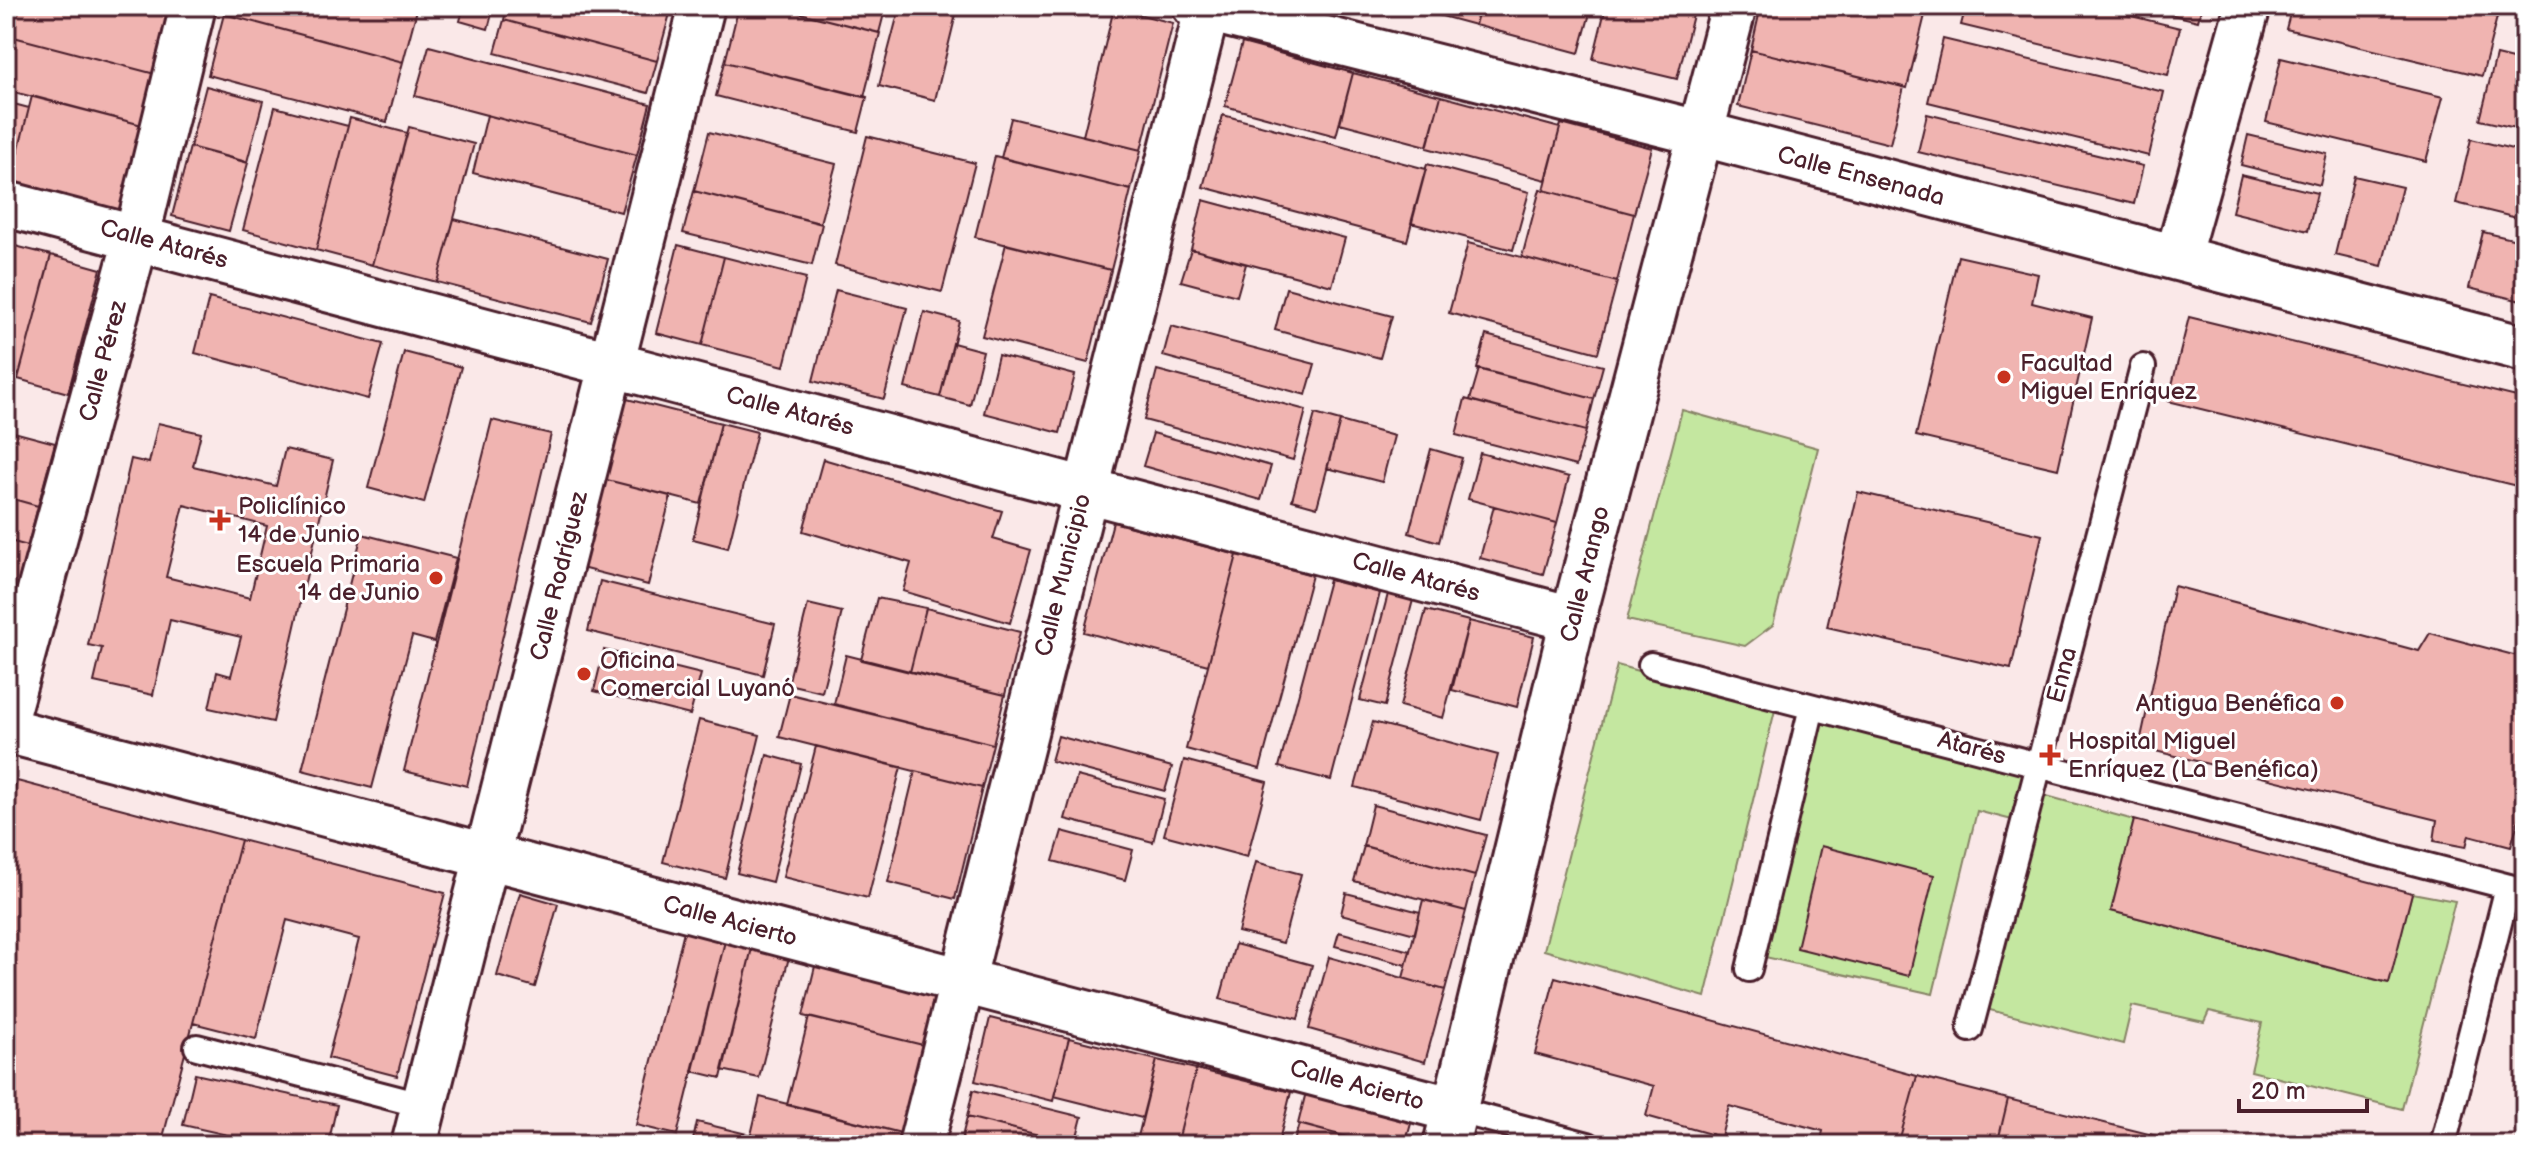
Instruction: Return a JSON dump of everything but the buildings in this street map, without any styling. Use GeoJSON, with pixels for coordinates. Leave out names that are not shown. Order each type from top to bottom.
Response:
{"type":"FeatureCollection","features":[{"type":"Feature","properties":{"kind":"street","name":"Calle Pérez"},"geometry":{"type":"LineString","coordinates":[[6,715],[137,236],[193,6]]}},
{"type":"Feature","properties":{"kind":"street","name":"Calle Rodríguez"},"geometry":{"type":"LineString","coordinates":[[420,1125],[702,6]]}},
{"type":"Feature","properties":{"kind":"street","name":"Calle Arango"},"geometry":{"type":"LineString","coordinates":[[1450,1128],[1573,619],[1734,6]]}},
{"type":"Feature","properties":{"kind":"street"},"geometry":{"type":"LineString","coordinates":[[2177,258],[2248,6]]}},
{"type":"Feature","properties":{"kind":"street","name":"Calle Ensenada"},"geometry":{"type":"LineString","coordinates":[[1204,7],[2525,349]]}},
{"type":"Feature","properties":{"kind":"street","name":"Calle Municipio"},"geometry":{"type":"LineString","coordinates":[[921,1145],[1204,7]]}},
{"type":"Feature","properties":{"kind":"street","name":"Calle Atarés"},"geometry":{"type":"LineString","coordinates":[[6,204],[137,236],[1573,619]]}},
{"type":"Feature","properties":{"kind":"street","name":"Calle Acierto"},"geometry":{"type":"LineString","coordinates":[[6,730],[960,982],[1450,1128]]}},
{"type":"Feature","properties":{"kind":"lane","name":"Enna"},"geometry":{"type":"LineString","coordinates":[[1970,1029],[2143,367]]}},
{"type":"Feature","properties":{"kind":"lane","name":"Atarés"},"geometry":{"type":"LineString","coordinates":[[1651,665],[2516,889]]}},
{"type":"Feature","properties":{"kind":"lane"},"geometry":{"type":"LineString","coordinates":[[1749,969],[1812,707]]}},
{"type":"Feature","properties":{"kind":"lane"},"geometry":{"type":"LineString","coordinates":[[2443,1145],[2516,889]]}},
{"type":"Feature","properties":{"kind":"lane"},"geometry":{"type":"LineString","coordinates":[[197,1047],[420,1125]]}},
{"type":"Feature","properties":{"kind":"lane"},"geometry":{"type":"LineString","coordinates":[[1450,1128],[1588,1145]]}},
{"type":"Feature","properties":{"kind":"green space"},"geometry":{"type":"Polygon","coordinates":[[[1682,410],[1818,448],[1773,625],[1745,646],[1627,620],[1682,410]]]}},
{"type":"Feature","properties":{"kind":"green space"},"geometry":{"type":"Polygon","coordinates":[[[1617,665],[1775,710],[1705,997],[1544,950],[1617,665]]]}},
{"type":"Feature","properties":{"kind":"green space"},"geometry":{"type":"Polygon","coordinates":[[[1816,714],[2034,769],[2020,822],[1977,811],[1933,994],[1756,955],[1816,714]]]}},
{"type":"Feature","properties":{"kind":"green space"},"geometry":{"type":"Polygon","coordinates":[[[2043,795],[2134,820],[2111,911],[2388,983],[2412,893],[2455,901],[2402,1109],[2251,1071],[2262,1023],[2209,1011],[2204,1022],[2132,1006],[2123,1044],[1986,1009],[2043,795]]]}},
{"type":"Feature","properties":{"kind":"place","name":"Facultad Miguel Enríquez"},"geometry":{"type":"Point","coordinates":[2004,377]}},
{"type":"Feature","properties":{"kind":"place","name":"Policlínico 14 de Junio"},"geometry":{"type":"Point","coordinates":[220,520]}},
{"type":"Feature","properties":{"kind":"place","name":"Escuela Primaria 14 de Junio"},"geometry":{"type":"Point","coordinates":[436,578]}},
{"type":"Feature","properties":{"kind":"place","name":"Oficina Comercial Luyanó"},"geometry":{"type":"Point","coordinates":[584,674]}},
{"type":"Feature","properties":{"kind":"place","name":"Antigua Benéfica"},"geometry":{"type":"Point","coordinates":[2337,703]}},
{"type":"Feature","properties":{"kind":"place","name":"Hospital Miguel Enríquez (La Benéfica)"},"geometry":{"type":"Point","coordinates":[2050,755]}}]}
